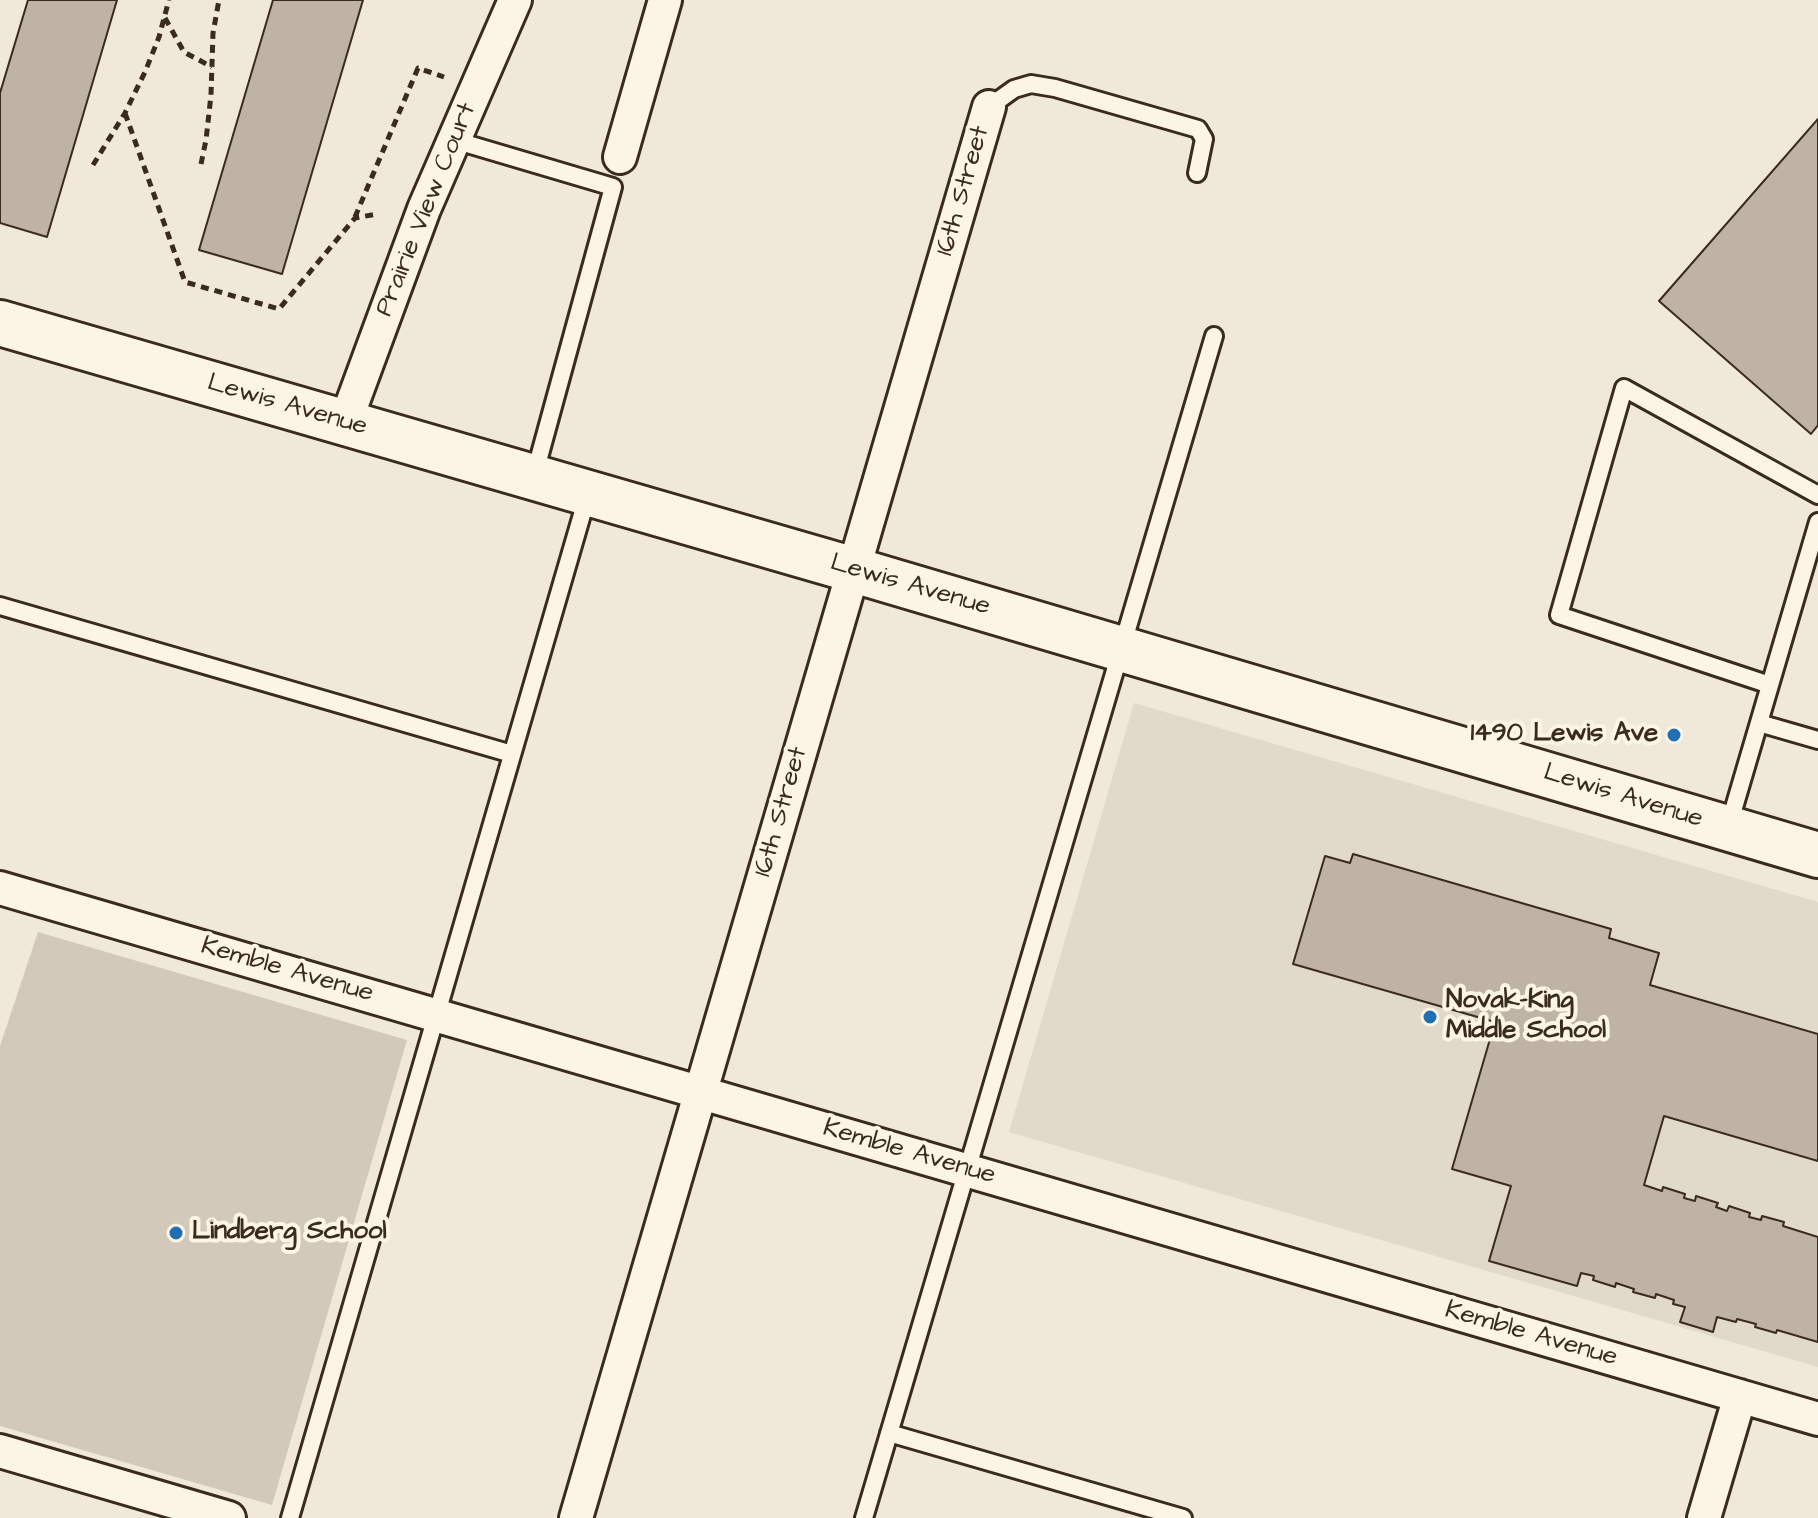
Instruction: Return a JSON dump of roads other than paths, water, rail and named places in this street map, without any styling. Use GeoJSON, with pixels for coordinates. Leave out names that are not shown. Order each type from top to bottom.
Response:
{"type":"FeatureCollection","features":[{"type":"Feature","properties":{"kind":"main road","name":"Lewis Avenue"},"geometry":{"type":"LineString","coordinates":[[0,323],[854,570],[1818,855]]}},
{"type":"Feature","properties":{"kind":"street","name":"Prairie View Court"},"geometry":{"type":"LineString","coordinates":[[345,423],[424,209],[515,0]]}},
{"type":"Feature","properties":{"kind":"street"},"geometry":{"type":"LineString","coordinates":[[620,157],[665,0]]}},
{"type":"Feature","properties":{"kind":"street","name":"16th Street"},"geometry":{"type":"LineString","coordinates":[[576,1518],[989,107]]}},
{"type":"Feature","properties":{"kind":"street","name":"Kemble Avenue"},"geometry":{"type":"LineString","coordinates":[[0,888],[1818,1419]]}},
{"type":"Feature","properties":{"kind":"street"},"geometry":{"type":"LineString","coordinates":[[1704,1518],[1740,1396]]}},
{"type":"Feature","properties":{"kind":"street"},"geometry":{"type":"LineString","coordinates":[[0,1451],[229,1518]]}},
{"type":"Feature","properties":{"kind":"lane"},"geometry":{"type":"LineString","coordinates":[[989,107],[1014,89],[1031,84],[1198,129],[1204,139],[1197,173]]}},
{"type":"Feature","properties":{"kind":"lane"},"geometry":{"type":"LineString","coordinates":[[454,140],[613,187],[534,477]]}},
{"type":"Feature","properties":{"kind":"lane"},"geometry":{"type":"LineString","coordinates":[[864,1518],[1214,336]]}},
{"type":"Feature","properties":{"kind":"lane"},"geometry":{"type":"LineString","coordinates":[[1770,685],[1559,615],[1624,388],[1818,495]]}},
{"type":"Feature","properties":{"kind":"lane"},"geometry":{"type":"LineString","coordinates":[[290,1518],[588,493]]}},
{"type":"Feature","properties":{"kind":"lane"},"geometry":{"type":"LineString","coordinates":[[1728,829],[1818,522]]}},
{"type":"Feature","properties":{"kind":"lane"},"geometry":{"type":"LineString","coordinates":[[0,606],[512,754]]}},
{"type":"Feature","properties":{"kind":"lane"},"geometry":{"type":"LineString","coordinates":[[1759,723],[1818,740]]}},
{"type":"Feature","properties":{"kind":"lane"},"geometry":{"type":"LineString","coordinates":[[889,1433],[1183,1518]]}},
{"type":"Feature","properties":{"kind":"place","name":"1490 Lewis Ave"},"geometry":{"type":"Point","coordinates":[1674,735]}},
{"type":"Feature","properties":{"kind":"place","name":"Novak-King Middle School"},"geometry":{"type":"Point","coordinates":[1430,1017]}},
{"type":"Feature","properties":{"kind":"place","name":"Lindberg School"},"geometry":{"type":"Point","coordinates":[176,1233]}}]}
